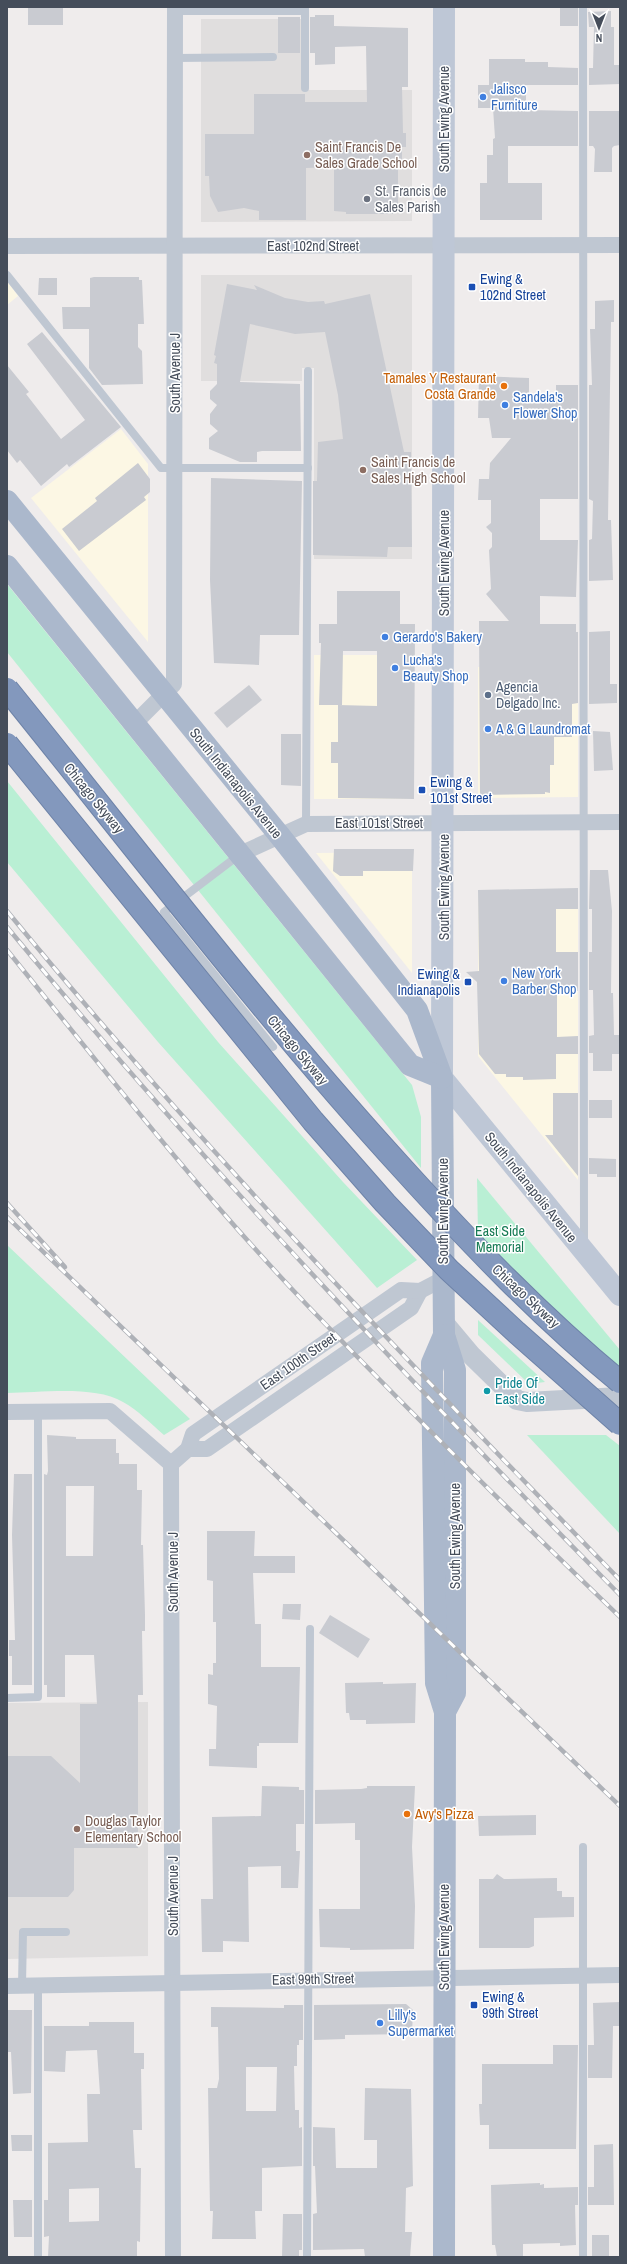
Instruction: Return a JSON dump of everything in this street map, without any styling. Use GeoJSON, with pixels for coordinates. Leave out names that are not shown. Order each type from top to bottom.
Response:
{"type":"FeatureCollection","features":[{"type":"Feature","properties":{"kind":"highway","name":"Chicago Skyway"},"geometry":{"type":"LineString","coordinates":[[7,689],[342,1103],[474,1247],[538,1308],[620,1382]]}},
{"type":"Feature","properties":{"kind":"highway"},"geometry":{"type":"LineString","coordinates":[[7,744],[313,1121],[385,1202],[449,1270],[516,1332],[620,1424]]}},
{"type":"Feature","properties":{"kind":"main road","name":"South Ewing Avenue"},"geometry":{"type":"LineString","coordinates":[[444,7],[443,1279],[445,1329],[456,1370],[455,1693],[445,1712],[444,2257]]}},
{"type":"Feature","properties":{"kind":"main road","name":"South Indianapolis Avenue"},"geometry":{"type":"LineString","coordinates":[[7,501],[280,836],[417,1010],[442,1078],[620,1295]]}},
{"type":"Feature","properties":{"kind":"main road","name":"South Indianapolis Avenue"},"geometry":{"type":"LineString","coordinates":[[7,566],[410,1065],[442,1078]]}},
{"type":"Feature","properties":{"kind":"street","name":"South Avenue J"},"geometry":{"type":"LineString","coordinates":[[135,723],[174,684],[175,9]]}},
{"type":"Feature","properties":{"kind":"street","name":"East 102nd Street"},"geometry":{"type":"LineString","coordinates":[[7,246],[620,245]]}},
{"type":"Feature","properties":{"kind":"street","name":"East 101st Street"},"geometry":{"type":"LineString","coordinates":[[240,854],[306,824],[620,822]]}},
{"type":"Feature","properties":{"kind":"street","name":"East 100th Street"},"geometry":{"type":"LineString","coordinates":[[171,1464],[188,1449],[207,1449],[411,1308],[420,1291],[443,1279]]}},
{"type":"Feature","properties":{"kind":"street"},"geometry":{"type":"LineString","coordinates":[[445,1329],[517,1400],[526,1402],[620,1397]]}},
{"type":"Feature","properties":{"kind":"street"},"geometry":{"type":"LineString","coordinates":[[7,1412],[110,1410],[171,1464]]}},
{"type":"Feature","properties":{"kind":"street","name":"South Avenue J"},"geometry":{"type":"LineString","coordinates":[[171,1464],[173,2257]]}},
{"type":"Feature","properties":{"kind":"street","name":"East 99th Street"},"geometry":{"type":"LineString","coordinates":[[14,1986],[620,1975]]}},
{"type":"Feature","properties":{"kind":"lane"},"geometry":{"type":"LineString","coordinates":[[583,7],[584,1252]]}},
{"type":"Feature","properties":{"kind":"lane"},"geometry":{"type":"LineString","coordinates":[[175,9],[305,9],[305,88]]}},
{"type":"Feature","properties":{"kind":"lane"},"geometry":{"type":"LineString","coordinates":[[175,58],[273,57]]}},
{"type":"Feature","properties":{"kind":"lane"},"geometry":{"type":"LineString","coordinates":[[7,275],[161,468],[308,468]]}},
{"type":"Feature","properties":{"kind":"lane"},"geometry":{"type":"LineString","coordinates":[[306,824],[308,371]]}},
{"type":"Feature","properties":{"kind":"lane"},"geometry":{"type":"LineString","coordinates":[[240,854],[164,912],[273,1047]]}},
{"type":"Feature","properties":{"kind":"lane"},"geometry":{"type":"LineString","coordinates":[[7,1698],[38,1698],[38,1411]]}},
{"type":"Feature","properties":{"kind":"lane"},"geometry":{"type":"LineString","coordinates":[[307,2257],[307,1980],[310,1629]]}},
{"type":"Feature","properties":{"kind":"lane"},"geometry":{"type":"LineString","coordinates":[[583,1846],[583,2257]]}},
{"type":"Feature","properties":{"kind":"lane"},"geometry":{"type":"LineString","coordinates":[[14,1986],[23,1932],[66,1932]]}},
{"type":"Feature","properties":{"kind":"lane"},"geometry":{"type":"LineString","coordinates":[[38,1985],[38,2257]]}},
{"type":"Feature","properties":{"kind":"shaded area","name":"Saint Francis De Sales Grade School"},"geometry":{"type":"Polygon","coordinates":[[[201,19],[301,19],[302,90],[412,90],[412,221],[201,222],[201,19]]]}},
{"type":"Feature","properties":{"kind":"shaded area","name":"Saint Francis de Sales High School"},"geometry":{"type":"Polygon","coordinates":[[[201,275],[412,275],[412,559],[314,559],[314,368],[302,368],[302,381],[201,381],[201,275]]]}},
{"type":"Feature","properties":{"kind":"shaded area"},"geometry":{"type":"Polygon","coordinates":[[[7,281],[18,296],[7,305],[7,281]]]}},
{"type":"Feature","properties":{"kind":"shaded area"},"geometry":{"type":"Polygon","coordinates":[[[121,429],[148,464],[148,642],[31,498],[121,429]]]}},
{"type":"Feature","properties":{"kind":"shaded area"},"geometry":{"type":"Polygon","coordinates":[[[314,655],[412,655],[412,799],[314,799],[314,655]]]}},
{"type":"Feature","properties":{"kind":"shaded area"},"geometry":{"type":"Polygon","coordinates":[[[478,667],[578,667],[578,797],[478,798],[478,667]]]}},
{"type":"Feature","properties":{"kind":"shaded area"},"geometry":{"type":"Polygon","coordinates":[[[412,852],[412,973],[316,853],[412,852]]]}},
{"type":"Feature","properties":{"kind":"shaded area"},"geometry":{"type":"Polygon","coordinates":[[[478,892],[578,892],[578,1180],[478,1056],[478,892]]]}},
{"type":"Feature","properties":{"kind":"shaded area","name":"Douglas Taylor Elementary School"},"geometry":{"type":"Polygon","coordinates":[[[148,1702],[148,1956],[7,1959],[7,1703],[148,1702]]]}},
{"type":"Feature","properties":{"kind":"green space"},"geometry":{"type":"Polygon","coordinates":[[[7,584],[412,1085],[421,1117],[421,1168],[7,652],[7,584]]]}},
{"type":"Feature","properties":{"kind":"green space"},"geometry":{"type":"Polygon","coordinates":[[[7,781],[218,1042],[343,1182],[417,1260],[377,1288],[158,1042],[7,862],[7,781]]]}},
{"type":"Feature","properties":{"kind":"green space","name":"East Side Memorial"},"geometry":{"type":"Polygon","coordinates":[[[477,1178],[620,1350],[620,1369],[574,1332],[478,1235],[477,1178]]]}},
{"type":"Feature","properties":{"kind":"green space"},"geometry":{"type":"Polygon","coordinates":[[[7,1245],[190,1419],[164,1435],[144,1417],[123,1402],[97,1393],[51,1391],[7,1393],[7,1245]]]}},
{"type":"Feature","properties":{"kind":"green space"},"geometry":{"type":"Polygon","coordinates":[[[478,1320],[545,1382],[529,1384],[478,1335],[478,1320]]]}},
{"type":"Feature","properties":{"kind":"green space"},"geometry":{"type":"Polygon","coordinates":[[[527,1435],[606,1435],[620,1446],[620,1534],[527,1435]]]}},
{"type":"Feature","properties":{"kind":"building"},"geometry":{"type":"Polygon","coordinates":[[[28,7],[63,7],[63,25],[28,25],[28,7]]]}},
{"type":"Feature","properties":{"kind":"building"},"geometry":{"type":"Polygon","coordinates":[[[560,7],[578,7],[578,26],[560,26],[560,7]]]}},
{"type":"Feature","properties":{"kind":"building"},"geometry":{"type":"Polygon","coordinates":[[[611,11],[611,27],[614,27],[614,65],[620,65],[620,84],[589,85],[589,68],[593,68],[594,27],[589,27],[588,12],[611,11]]]}},
{"type":"Feature","properties":{"kind":"building"},"geometry":{"type":"Polygon","coordinates":[[[315,15],[334,15],[334,26],[408,28],[408,87],[402,87],[403,133],[406,133],[406,147],[402,147],[402,163],[398,163],[398,211],[393,211],[393,214],[346,214],[346,212],[334,211],[334,167],[306,168],[306,220],[259,220],[259,211],[244,208],[218,212],[210,196],[209,176],[205,176],[205,134],[254,134],[254,94],[305,94],[305,102],[367,102],[366,46],[335,47],[335,64],[315,65],[315,53],[310,53],[310,17],[315,17],[315,15]]]}},
{"type":"Feature","properties":{"kind":"building"},"geometry":{"type":"Polygon","coordinates":[[[278,17],[300,17],[300,53],[278,53],[278,17]]]}},
{"type":"Feature","properties":{"kind":"building"},"geometry":{"type":"Polygon","coordinates":[[[489,59],[525,59],[525,62],[548,62],[548,67],[578,68],[578,85],[526,85],[526,110],[578,111],[578,146],[508,146],[508,183],[542,183],[542,220],[480,220],[480,183],[487,183],[487,155],[493,155],[493,139],[495,138],[493,108],[478,108],[478,85],[489,85],[489,59]]]}},
{"type":"Feature","properties":{"kind":"building"},"geometry":{"type":"Polygon","coordinates":[[[589,111],[620,111],[620,145],[612,148],[612,172],[594,172],[595,149],[593,146],[589,146],[589,111]]]}},
{"type":"Feature","properties":{"kind":"building"},"geometry":{"type":"Polygon","coordinates":[[[139,277],[139,280],[142,280],[144,324],[138,324],[138,347],[142,351],[143,384],[102,385],[89,368],[89,329],[63,329],[62,307],[90,307],[90,278],[139,277]]]}},
{"type":"Feature","properties":{"kind":"building"},"geometry":{"type":"Polygon","coordinates":[[[39,278],[57,278],[57,295],[38,295],[39,278]]]}},
{"type":"Feature","properties":{"kind":"building"},"geometry":{"type":"Polygon","coordinates":[[[227,284],[257,290],[254,285],[285,298],[308,302],[324,301],[325,304],[370,294],[404,452],[411,452],[412,547],[388,547],[387,557],[313,555],[313,481],[317,481],[318,442],[343,439],[338,395],[325,332],[295,334],[250,324],[240,382],[300,384],[301,451],[262,451],[257,452],[257,462],[240,462],[209,449],[209,438],[218,431],[210,424],[210,414],[217,405],[210,399],[210,391],[217,384],[217,364],[214,363],[216,356],[214,355],[227,284]]]}},
{"type":"Feature","properties":{"kind":"building"},"geometry":{"type":"Polygon","coordinates":[[[614,300],[614,322],[611,322],[608,520],[611,520],[613,580],[589,581],[589,540],[592,539],[593,501],[589,499],[589,385],[592,385],[590,329],[595,329],[595,301],[614,300]]]}},
{"type":"Feature","properties":{"kind":"building"},"geometry":{"type":"Polygon","coordinates":[[[42,332],[121,427],[69,467],[67,464],[41,486],[20,460],[17,463],[7,450],[7,365],[29,392],[26,394],[61,439],[85,420],[27,344],[42,332]]]}},
{"type":"Feature","properties":{"kind":"building"},"geometry":{"type":"Polygon","coordinates":[[[479,376],[529,378],[529,397],[556,397],[556,385],[578,385],[578,499],[540,499],[540,540],[578,540],[576,597],[540,596],[540,624],[576,624],[576,632],[578,632],[578,703],[572,704],[572,737],[554,737],[554,765],[550,765],[550,793],[545,792],[545,794],[480,795],[479,621],[509,621],[486,594],[491,589],[489,550],[492,547],[492,533],[486,527],[491,523],[491,500],[478,500],[479,479],[489,479],[490,463],[511,438],[492,438],[489,418],[478,418],[479,376]]]}},
{"type":"Feature","properties":{"kind":"building"},"geometry":{"type":"Polygon","coordinates":[[[138,463],[150,479],[150,492],[144,497],[146,500],[79,551],[62,529],[97,501],[95,498],[138,463]]]}},
{"type":"Feature","properties":{"kind":"building"},"geometry":{"type":"Polygon","coordinates":[[[211,478],[302,481],[299,635],[260,635],[259,665],[214,663],[210,580],[211,478]]]}},
{"type":"Feature","properties":{"kind":"building"},"geometry":{"type":"Polygon","coordinates":[[[337,591],[400,591],[400,624],[415,624],[414,799],[338,798],[338,763],[331,763],[331,742],[338,742],[338,705],[319,705],[321,643],[319,643],[319,624],[337,624],[337,591]],[[343,651],[342,705],[338,705],[377,706],[377,651],[343,651]]]}},
{"type":"Feature","properties":{"kind":"building"},"geometry":{"type":"Polygon","coordinates":[[[610,631],[610,684],[617,684],[617,703],[589,704],[589,632],[610,631]]]}},
{"type":"Feature","properties":{"kind":"building"},"geometry":{"type":"Polygon","coordinates":[[[249,685],[262,700],[227,728],[214,713],[249,685]]]}},
{"type":"Feature","properties":{"kind":"building"},"geometry":{"type":"Polygon","coordinates":[[[593,731],[610,732],[613,770],[594,771],[593,731]]]}},
{"type":"Feature","properties":{"kind":"building"},"geometry":{"type":"Polygon","coordinates":[[[281,734],[301,734],[301,786],[281,785],[281,734]]]}},
{"type":"Feature","properties":{"kind":"building"},"geometry":{"type":"Polygon","coordinates":[[[334,849],[414,849],[413,871],[363,871],[363,876],[340,876],[333,871],[334,849]]]}},
{"type":"Feature","properties":{"kind":"building"},"geometry":{"type":"Polygon","coordinates":[[[590,870],[608,870],[612,911],[611,993],[613,993],[614,1035],[620,1035],[620,1054],[612,1054],[612,1071],[593,1071],[593,1053],[589,1053],[589,1036],[594,1035],[593,990],[589,990],[589,952],[592,952],[592,909],[589,909],[590,870]]]}},
{"type":"Feature","properties":{"kind":"building"},"geometry":{"type":"Polygon","coordinates":[[[578,888],[578,909],[556,909],[556,952],[578,952],[578,991],[557,991],[557,1037],[578,1036],[578,1054],[556,1054],[556,1079],[523,1080],[523,1077],[506,1077],[506,1074],[495,1074],[479,1054],[477,982],[466,972],[479,971],[478,890],[578,888]]]}},
{"type":"Feature","properties":{"kind":"building"},"geometry":{"type":"Polygon","coordinates":[[[553,1093],[578,1093],[578,1176],[545,1135],[553,1135],[553,1093]]]}},
{"type":"Feature","properties":{"kind":"building"},"geometry":{"type":"Polygon","coordinates":[[[589,1100],[612,1100],[612,1118],[589,1118],[589,1100]]]}},
{"type":"Feature","properties":{"kind":"building"},"geometry":{"type":"Polygon","coordinates":[[[589,1158],[616,1159],[616,1177],[597,1177],[597,1174],[589,1174],[589,1158]]]}},
{"type":"Feature","properties":{"kind":"building"},"geometry":{"type":"Polygon","coordinates":[[[47,1435],[76,1437],[76,1439],[116,1439],[116,1453],[119,1453],[119,1464],[137,1464],[137,1490],[142,1490],[141,1545],[143,1545],[145,1615],[145,1631],[142,1631],[143,1695],[138,1695],[138,1848],[74,1848],[74,1890],[68,1897],[7,1897],[7,1756],[51,1756],[80,1783],[80,1704],[97,1704],[94,1655],[65,1655],[65,1697],[47,1697],[47,1685],[44,1685],[44,1474],[47,1475],[47,1435]],[[66,1486],[66,1556],[93,1556],[94,1486],[66,1486]]]}},
{"type":"Feature","properties":{"kind":"building"},"geometry":{"type":"Polygon","coordinates":[[[14,1474],[32,1474],[32,1685],[12,1685],[12,1656],[9,1656],[9,1640],[15,1640],[12,1535],[14,1474]]]}},
{"type":"Feature","properties":{"kind":"building"},"geometry":{"type":"Polygon","coordinates":[[[207,1531],[255,1531],[254,1556],[295,1556],[295,1573],[253,1573],[255,1624],[261,1624],[261,1667],[300,1667],[298,1743],[259,1743],[259,1746],[257,1746],[257,1768],[209,1766],[209,1749],[216,1749],[217,1706],[208,1704],[208,1674],[213,1675],[213,1663],[216,1663],[216,1622],[213,1622],[213,1581],[207,1580],[207,1531]]]}},
{"type":"Feature","properties":{"kind":"building"},"geometry":{"type":"Polygon","coordinates":[[[283,1604],[301,1604],[300,1620],[282,1619],[283,1604]]]}},
{"type":"Feature","properties":{"kind":"building"},"geometry":{"type":"Polygon","coordinates":[[[330,1615],[370,1639],[358,1658],[319,1633],[330,1615]]]}},
{"type":"Feature","properties":{"kind":"building"},"geometry":{"type":"Polygon","coordinates":[[[383,1682],[383,1684],[416,1683],[415,1723],[366,1724],[366,1720],[350,1720],[349,1713],[346,1713],[345,1683],[383,1682]]]}},
{"type":"Feature","properties":{"kind":"building"},"geometry":{"type":"Polygon","coordinates":[[[262,1786],[299,1787],[299,1790],[304,1790],[304,1824],[296,1824],[296,1851],[300,1851],[298,1888],[281,1888],[281,1866],[248,1867],[249,1942],[223,1941],[223,1952],[202,1952],[201,1899],[213,1899],[212,1817],[261,1816],[262,1786]]]}},
{"type":"Feature","properties":{"kind":"building"},"geometry":{"type":"Polygon","coordinates":[[[367,1786],[415,1786],[412,1847],[415,1906],[414,1949],[350,1950],[350,1948],[320,1947],[319,1909],[360,1909],[360,1840],[355,1840],[355,1823],[315,1824],[315,1790],[361,1789],[367,1788],[367,1786]]]}},
{"type":"Feature","properties":{"kind":"building"},"geometry":{"type":"Polygon","coordinates":[[[536,1815],[536,1835],[479,1836],[478,1816],[536,1815]]]}},
{"type":"Feature","properties":{"kind":"building"},"geometry":{"type":"Polygon","coordinates":[[[497,1874],[504,1879],[557,1878],[557,1891],[562,1891],[562,1897],[574,1897],[574,1917],[534,1918],[534,1946],[529,1948],[479,1948],[479,1879],[493,1879],[497,1874]]]}},
{"type":"Feature","properties":{"kind":"building"},"geometry":{"type":"Polygon","coordinates":[[[620,2002],[620,2026],[613,2026],[612,2078],[588,2078],[588,2045],[594,2045],[593,2003],[620,2002]]]}},
{"type":"Feature","properties":{"kind":"building","name":"Lilly's Supermarket"},"geometry":{"type":"Polygon","coordinates":[[[406,2004],[413,2010],[412,2034],[345,2035],[345,2039],[314,2040],[314,2005],[406,2004]]]}},
{"type":"Feature","properties":{"kind":"building"},"geometry":{"type":"Polygon","coordinates":[[[284,2005],[303,2005],[303,2040],[299,2040],[299,2045],[297,2045],[297,2066],[294,2066],[295,2110],[299,2110],[299,2128],[302,2127],[302,2166],[262,2168],[262,2211],[255,2211],[256,2239],[212,2239],[213,2211],[210,2211],[208,2088],[217,2088],[219,2079],[218,2027],[211,2027],[211,2007],[284,2008],[284,2005]],[[246,2067],[246,2111],[276,2111],[277,2067],[246,2067]]]}},
{"type":"Feature","properties":{"kind":"building"},"geometry":{"type":"Polygon","coordinates":[[[7,2010],[32,2010],[31,2093],[13,2094],[11,2052],[7,2052],[7,2010]]]}},
{"type":"Feature","properties":{"kind":"building"},"geometry":{"type":"Polygon","coordinates":[[[89,2022],[134,2022],[134,2053],[144,2053],[144,2069],[141,2069],[142,2130],[133,2130],[135,2168],[141,2168],[140,2242],[137,2241],[137,2256],[48,2257],[49,2236],[44,2237],[44,2200],[48,2200],[48,2143],[88,2142],[87,2094],[100,2094],[97,2050],[66,2051],[65,2072],[44,2071],[44,2026],[89,2026],[89,2022]],[[99,2188],[69,2189],[69,2222],[99,2221],[99,2188]]]}},
{"type":"Feature","properties":{"kind":"building"},"geometry":{"type":"Polygon","coordinates":[[[553,2045],[578,2045],[576,2149],[489,2149],[489,2125],[480,2125],[479,2104],[482,2104],[482,2064],[553,2064],[553,2045]]]}},
{"type":"Feature","properties":{"kind":"building"},"geometry":{"type":"Polygon","coordinates":[[[365,2088],[411,2089],[413,2186],[406,2188],[405,2232],[412,2232],[410,2257],[365,2257],[364,2249],[313,2250],[313,2214],[317,2213],[315,2166],[313,2166],[313,2127],[335,2128],[336,2168],[377,2168],[377,2140],[364,2140],[365,2088]]]}},
{"type":"Feature","properties":{"kind":"building"},"geometry":{"type":"Polygon","coordinates":[[[11,2135],[32,2135],[32,2151],[12,2151],[11,2135]]]}},
{"type":"Feature","properties":{"kind":"building"},"geometry":{"type":"Polygon","coordinates":[[[613,2144],[614,2205],[588,2205],[588,2187],[594,2187],[594,2145],[613,2144]]]}},
{"type":"Feature","properties":{"kind":"building"},"geometry":{"type":"Polygon","coordinates":[[[540,2183],[540,2185],[544,2184],[544,2188],[578,2187],[578,2205],[575,2205],[576,2245],[560,2246],[560,2243],[523,2244],[523,2257],[497,2257],[495,2245],[492,2245],[491,2185],[540,2183]]]}},
{"type":"Feature","properties":{"kind":"building"},"geometry":{"type":"Polygon","coordinates":[[[13,2200],[32,2200],[32,2237],[14,2237],[13,2200]]]}},
{"type":"Feature","properties":{"kind":"building"},"geometry":{"type":"Polygon","coordinates":[[[283,2214],[302,2214],[302,2250],[299,2250],[299,2257],[282,2257],[283,2214]]]}},
{"type":"Feature","properties":{"kind":"building"},"geometry":{"type":"Polygon","coordinates":[[[592,2235],[609,2235],[609,2257],[592,2257],[592,2235]]]}},
{"type":"Feature","properties":{"kind":"railway"},"geometry":{"type":"LineString","coordinates":[[7,911],[154,1084],[306,1252],[462,1417],[620,1580]]}},
{"type":"Feature","properties":{"kind":"railway"},"geometry":{"type":"LineString","coordinates":[[7,927],[154,1100],[306,1268],[620,1595]]}},
{"type":"Feature","properties":{"kind":"railway"},"geometry":{"type":"LineString","coordinates":[[7,950],[116,1086],[267,1263],[345,1345],[501,1501],[620,1617]]}},
{"type":"Feature","properties":{"kind":"railway"},"geometry":{"type":"LineString","coordinates":[[7,1203],[65,1267]]}},
{"type":"Feature","properties":{"kind":"railway"},"geometry":{"type":"LineString","coordinates":[[7,1217],[620,1806]]}},
{"type":"Feature","properties":{"kind":"place","name":"Jalisco Furniture"},"geometry":{"type":"Point","coordinates":[483,97]}},
{"type":"Feature","properties":{"kind":"place","name":"Saint Francis De Sales Grade School"},"geometry":{"type":"Point","coordinates":[307,155]}},
{"type":"Feature","properties":{"kind":"place","name":"St. Francis de Sales Parish"},"geometry":{"type":"Point","coordinates":[367,199]}},
{"type":"Feature","properties":{"kind":"place","name":"Ewing & 102nd Street"},"geometry":{"type":"Point","coordinates":[472,287]}},
{"type":"Feature","properties":{"kind":"place","name":"Tamales Y Restaurant Costa Grande"},"geometry":{"type":"Point","coordinates":[504,386]}},
{"type":"Feature","properties":{"kind":"place","name":"Sandela's Flower Shop"},"geometry":{"type":"Point","coordinates":[505,405]}},
{"type":"Feature","properties":{"kind":"place","name":"Saint Francis de Sales High School"},"geometry":{"type":"Point","coordinates":[363,470]}},
{"type":"Feature","properties":{"kind":"place","name":"Gerardo's Bakery"},"geometry":{"type":"Point","coordinates":[385,637]}},
{"type":"Feature","properties":{"kind":"place","name":"Lucha's Beauty Shop"},"geometry":{"type":"Point","coordinates":[395,668]}},
{"type":"Feature","properties":{"kind":"place","name":"Agencia Delgado Inc."},"geometry":{"type":"Point","coordinates":[488,695]}},
{"type":"Feature","properties":{"kind":"place","name":"A & G Laundromat"},"geometry":{"type":"Point","coordinates":[488,729]}},
{"type":"Feature","properties":{"kind":"place","name":"Ewing & 101st Street"},"geometry":{"type":"Point","coordinates":[422,790]}},
{"type":"Feature","properties":{"kind":"place","name":"New York Barber Shop"},"geometry":{"type":"Point","coordinates":[504,981]}},
{"type":"Feature","properties":{"kind":"place","name":"Ewing & Indianapolis"},"geometry":{"type":"Point","coordinates":[468,982]}},
{"type":"Feature","properties":{"kind":"place","name":"Pride Of East Side"},"geometry":{"type":"Point","coordinates":[487,1391]}},
{"type":"Feature","properties":{"kind":"place","name":"Avy's Pizza"},"geometry":{"type":"Point","coordinates":[407,1814]}},
{"type":"Feature","properties":{"kind":"place","name":"Douglas Taylor Elementary School"},"geometry":{"type":"Point","coordinates":[77,1829]}},
{"type":"Feature","properties":{"kind":"place","name":"Ewing & 99th Street"},"geometry":{"type":"Point","coordinates":[474,2005]}},
{"type":"Feature","properties":{"kind":"place","name":"Lilly's Supermarket"},"geometry":{"type":"Point","coordinates":[380,2023]}}]}
